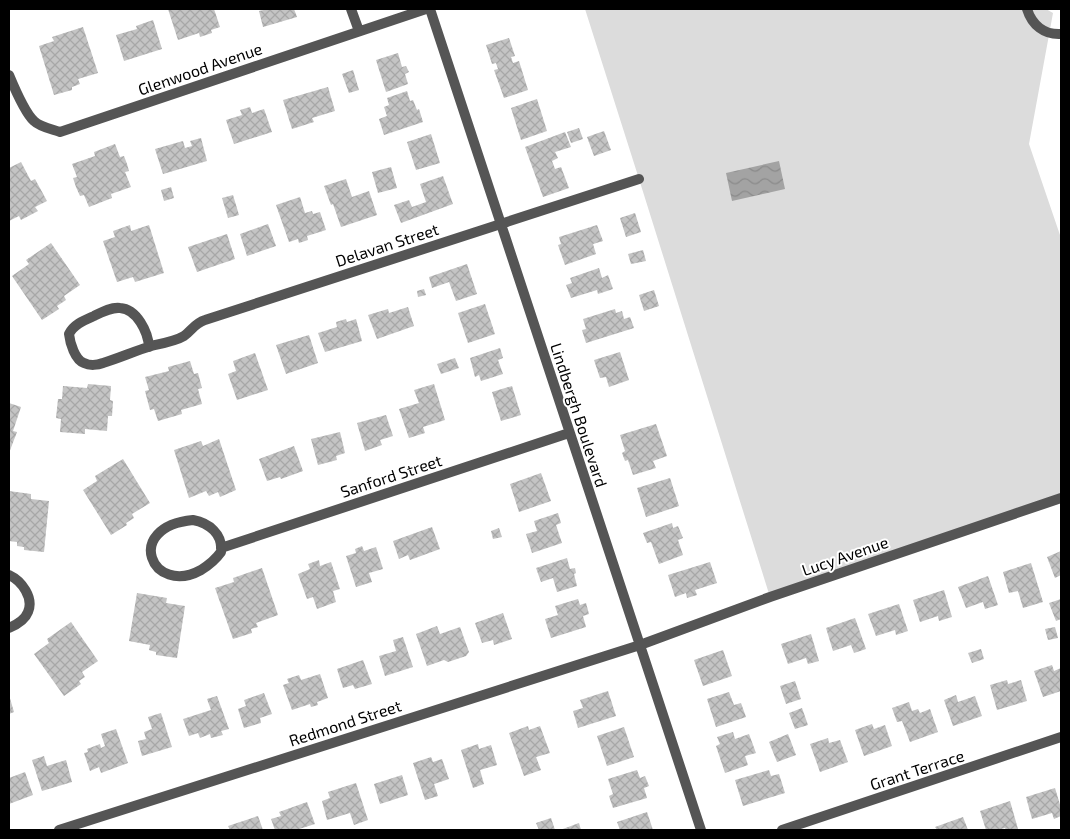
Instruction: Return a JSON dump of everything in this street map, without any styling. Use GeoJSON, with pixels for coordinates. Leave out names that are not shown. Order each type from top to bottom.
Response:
{"type":"FeatureCollection","features":[{"type":"Feature","properties":{"kind":"street"},"geometry":{"type":"LineString","coordinates":[[351,9],[359,31]]}},
{"type":"Feature","properties":{"kind":"street","name":"Glenwood Avenue"},"geometry":{"type":"LineString","coordinates":[[9,75],[34,122],[60,132],[426,9]]}},
{"type":"Feature","properties":{"kind":"street","name":"Lindbergh Boulevard"},"geometry":{"type":"LineString","coordinates":[[430,9],[701,830]]}},
{"type":"Feature","properties":{"kind":"street"},"geometry":{"type":"LineString","coordinates":[[1027,9],[1029,16],[1038,28],[1059,34]]}},
{"type":"Feature","properties":{"kind":"street","name":"Delavan Street"},"geometry":{"type":"LineString","coordinates":[[149,347],[142,325],[128,310],[122,308],[108,310],[84,320],[71,330],[69,334],[77,356],[82,362],[93,365],[102,363],[182,337],[199,322],[640,179]]}},
{"type":"Feature","properties":{"kind":"street","name":"Sanford Street"},"geometry":{"type":"LineString","coordinates":[[221,548],[569,433]]}},
{"type":"Feature","properties":{"kind":"street","name":"Lucy Avenue"},"geometry":{"type":"LineString","coordinates":[[640,645],[770,598],[1061,498]]}},
{"type":"Feature","properties":{"kind":"street"},"geometry":{"type":"LineString","coordinates":[[193,520],[210,526],[219,538],[221,548],[218,556],[203,568],[191,574],[180,576],[168,574],[158,568],[152,560],[150,550],[153,538],[163,529],[176,522],[193,520]]}},
{"type":"Feature","properties":{"kind":"street"},"geometry":{"type":"LineString","coordinates":[[9,576],[15,578],[23,586],[28,594],[29,603],[25,617],[9,628]]}},
{"type":"Feature","properties":{"kind":"street","name":"Redmond Street"},"geometry":{"type":"LineString","coordinates":[[59,830],[640,645]]}},
{"type":"Feature","properties":{"kind":"street","name":"Grant Terrace"},"geometry":{"type":"LineString","coordinates":[[782,830],[1061,738]]}},
{"type":"Feature","properties":{"kind":"shaded area"},"geometry":{"type":"Polygon","coordinates":[[[585,9],[1046,9],[1053,13],[1029,144],[1061,238],[1061,498],[770,597],[585,9]]]}},
{"type":"Feature","properties":{"kind":"water"},"geometry":{"type":"Polygon","coordinates":[[[779,161],[785,189],[732,201],[726,173],[779,161]]]}},
{"type":"Feature","properties":{"kind":"building"},"geometry":{"type":"Polygon","coordinates":[[[168,9],[214,9],[220,27],[211,30],[212,33],[200,37],[199,33],[178,40],[168,9]]]}},
{"type":"Feature","properties":{"kind":"building"},"geometry":{"type":"Polygon","coordinates":[[[294,9],[297,17],[263,27],[259,11],[294,9]]]}},
{"type":"Feature","properties":{"kind":"building"},"geometry":{"type":"Polygon","coordinates":[[[153,20],[162,49],[124,61],[116,35],[137,29],[136,26],[153,20]]]}},
{"type":"Feature","properties":{"kind":"building"},"geometry":{"type":"Polygon","coordinates":[[[83,27],[98,73],[78,79],[80,84],[72,87],[72,90],[54,95],[39,46],[54,41],[52,37],[83,27]]]}},
{"type":"Feature","properties":{"kind":"building"},"geometry":{"type":"Polygon","coordinates":[[[509,38],[515,56],[511,57],[513,63],[519,61],[528,90],[504,98],[494,70],[498,69],[496,63],[492,64],[486,45],[509,38]]]}},
{"type":"Feature","properties":{"kind":"building"},"geometry":{"type":"Polygon","coordinates":[[[398,53],[402,67],[406,66],[409,72],[405,74],[408,84],[386,92],[376,60],[398,53]]]}},
{"type":"Feature","properties":{"kind":"building"},"geometry":{"type":"Polygon","coordinates":[[[353,70],[359,90],[349,93],[342,74],[353,70]]]}},
{"type":"Feature","properties":{"kind":"building"},"geometry":{"type":"Polygon","coordinates":[[[328,87],[335,111],[312,118],[314,122],[292,129],[283,100],[328,87]]]}},
{"type":"Feature","properties":{"kind":"building"},"geometry":{"type":"Polygon","coordinates":[[[407,91],[410,101],[413,100],[417,110],[419,109],[423,122],[384,135],[379,119],[387,116],[384,107],[389,105],[387,98],[407,91]]]}},
{"type":"Feature","properties":{"kind":"building"},"geometry":{"type":"Polygon","coordinates":[[[537,99],[547,131],[521,140],[511,108],[537,99]]]}},
{"type":"Feature","properties":{"kind":"building"},"geometry":{"type":"Polygon","coordinates":[[[250,107],[252,113],[264,109],[272,132],[234,144],[226,120],[242,115],[240,110],[250,107]]]}},
{"type":"Feature","properties":{"kind":"building"},"geometry":{"type":"Polygon","coordinates":[[[579,128],[583,139],[571,143],[567,132],[579,128]]]}},
{"type":"Feature","properties":{"kind":"building"},"geometry":{"type":"Polygon","coordinates":[[[604,131],[611,150],[594,156],[587,137],[604,131]]]}},
{"type":"Feature","properties":{"kind":"building"},"geometry":{"type":"Polygon","coordinates":[[[565,132],[571,147],[555,152],[558,158],[552,161],[555,169],[561,167],[569,188],[543,197],[525,147],[565,132]]]}},
{"type":"Feature","properties":{"kind":"building"},"geometry":{"type":"Polygon","coordinates":[[[431,134],[440,163],[416,170],[407,142],[431,134]]]}},
{"type":"Feature","properties":{"kind":"building"},"geometry":{"type":"Polygon","coordinates":[[[201,138],[207,161],[163,174],[155,149],[183,141],[185,148],[192,146],[190,141],[201,138]]]}},
{"type":"Feature","properties":{"kind":"building"},"geometry":{"type":"Polygon","coordinates":[[[115,144],[120,157],[124,156],[127,164],[129,171],[125,172],[131,187],[111,194],[112,198],[89,207],[84,195],[80,196],[76,187],[73,178],[77,177],[72,164],[95,156],[94,152],[115,144]]]}},
{"type":"Feature","properties":{"kind":"building"},"geometry":{"type":"Polygon","coordinates":[[[21,162],[31,181],[35,179],[47,201],[35,207],[38,211],[21,220],[19,216],[9,221],[9,168],[21,162]]]}},
{"type":"Feature","properties":{"kind":"building"},"geometry":{"type":"Polygon","coordinates":[[[391,167],[397,188],[378,193],[372,172],[391,167]]]}},
{"type":"Feature","properties":{"kind":"building"},"geometry":{"type":"Polygon","coordinates":[[[443,176],[453,204],[401,223],[394,205],[409,200],[412,207],[426,202],[420,184],[443,176]]]}},
{"type":"Feature","properties":{"kind":"building"},"geometry":{"type":"Polygon","coordinates":[[[346,179],[352,197],[369,191],[377,215],[341,227],[324,186],[346,179]]]}},
{"type":"Feature","properties":{"kind":"building"},"geometry":{"type":"Polygon","coordinates":[[[171,187],[174,198],[164,201],[161,190],[171,187]]]}},
{"type":"Feature","properties":{"kind":"building"},"geometry":{"type":"Polygon","coordinates":[[[233,195],[239,215],[228,218],[222,198],[233,195]]]}},
{"type":"Feature","properties":{"kind":"building"},"geometry":{"type":"Polygon","coordinates":[[[300,197],[305,213],[312,211],[313,214],[320,212],[326,230],[307,236],[308,240],[299,243],[298,239],[289,242],[276,205],[300,197]]]}},
{"type":"Feature","properties":{"kind":"building"},"geometry":{"type":"Polygon","coordinates":[[[635,213],[641,232],[626,237],[620,218],[635,213]]]}},
{"type":"Feature","properties":{"kind":"building"},"geometry":{"type":"Polygon","coordinates":[[[268,224],[276,246],[247,256],[240,234],[268,224]]]}},
{"type":"Feature","properties":{"kind":"building"},"geometry":{"type":"Polygon","coordinates":[[[130,225],[131,231],[149,225],[164,273],[135,282],[133,277],[117,282],[103,241],[115,237],[113,231],[130,225]]]}},
{"type":"Feature","properties":{"kind":"building"},"geometry":{"type":"Polygon","coordinates":[[[597,225],[603,241],[593,244],[596,254],[565,265],[558,245],[561,244],[559,237],[597,225]]]}},
{"type":"Feature","properties":{"kind":"building"},"geometry":{"type":"Polygon","coordinates":[[[227,234],[235,259],[197,272],[188,247],[227,234]]]}},
{"type":"Feature","properties":{"kind":"building"},"geometry":{"type":"Polygon","coordinates":[[[51,243],[80,285],[64,296],[66,300],[57,306],[59,309],[42,320],[12,276],[29,264],[26,260],[51,243]]]}},
{"type":"Feature","properties":{"kind":"building"},"geometry":{"type":"Polygon","coordinates":[[[643,250],[646,261],[631,264],[628,254],[643,250]]]}},
{"type":"Feature","properties":{"kind":"building"},"geometry":{"type":"Polygon","coordinates":[[[467,264],[477,294],[456,301],[449,282],[432,288],[429,277],[467,264]]]}},
{"type":"Feature","properties":{"kind":"building"},"geometry":{"type":"Polygon","coordinates":[[[599,268],[602,278],[608,275],[613,289],[598,294],[597,290],[571,298],[566,285],[572,283],[570,278],[599,268]]]}},
{"type":"Feature","properties":{"kind":"building"},"geometry":{"type":"Polygon","coordinates":[[[424,289],[426,295],[418,297],[417,291],[424,289]]]}},
{"type":"Feature","properties":{"kind":"building"},"geometry":{"type":"Polygon","coordinates":[[[654,290],[659,306],[644,311],[639,295],[654,290]]]}},
{"type":"Feature","properties":{"kind":"building"},"geometry":{"type":"Polygon","coordinates":[[[485,304],[495,334],[468,343],[458,313],[485,304]]]}},
{"type":"Feature","properties":{"kind":"building"},"geometry":{"type":"Polygon","coordinates":[[[408,307],[414,326],[377,339],[368,315],[388,309],[389,313],[408,307]]]}},
{"type":"Feature","properties":{"kind":"building"},"geometry":{"type":"Polygon","coordinates":[[[615,309],[616,313],[622,311],[624,319],[630,317],[634,328],[586,343],[582,330],[586,329],[583,319],[615,309]]]}},
{"type":"Feature","properties":{"kind":"building"},"geometry":{"type":"Polygon","coordinates":[[[346,319],[347,322],[356,319],[362,341],[325,352],[318,333],[337,327],[336,322],[346,319]]]}},
{"type":"Feature","properties":{"kind":"building"},"geometry":{"type":"Polygon","coordinates":[[[309,335],[318,363],[286,374],[276,345],[309,335]]]}},
{"type":"Feature","properties":{"kind":"building"},"geometry":{"type":"Polygon","coordinates":[[[500,348],[503,358],[498,360],[503,374],[481,381],[479,375],[475,377],[470,358],[500,348]]]}},
{"type":"Feature","properties":{"kind":"building"},"geometry":{"type":"Polygon","coordinates":[[[620,352],[629,380],[609,387],[606,377],[600,378],[594,360],[620,352]]]}},
{"type":"Feature","properties":{"kind":"building"},"geometry":{"type":"Polygon","coordinates":[[[255,353],[268,390],[237,400],[228,374],[236,371],[233,361],[255,353]]]}},
{"type":"Feature","properties":{"kind":"building"},"geometry":{"type":"Polygon","coordinates":[[[455,358],[459,368],[441,374],[437,364],[455,358]]]}},
{"type":"Feature","properties":{"kind":"building"},"geometry":{"type":"Polygon","coordinates":[[[190,361],[194,374],[198,373],[202,388],[198,389],[202,404],[181,410],[182,414],[158,421],[154,409],[150,410],[145,391],[149,390],[145,377],[169,371],[168,367],[190,361]]]}},
{"type":"Feature","properties":{"kind":"building"},"geometry":{"type":"Polygon","coordinates":[[[88,384],[111,386],[112,416],[108,416],[107,431],[85,429],[85,434],[60,432],[61,419],[56,418],[58,399],[62,399],[63,386],[87,388],[88,384]]]}},
{"type":"Feature","properties":{"kind":"building"},"geometry":{"type":"Polygon","coordinates":[[[434,384],[445,420],[423,427],[425,433],[409,438],[399,409],[419,403],[414,390],[434,384]]]}},
{"type":"Feature","properties":{"kind":"building"},"geometry":{"type":"Polygon","coordinates":[[[512,386],[521,415],[501,421],[492,392],[512,386]]]}},
{"type":"Feature","properties":{"kind":"building"},"geometry":{"type":"Polygon","coordinates":[[[9,403],[21,407],[13,431],[17,432],[9,453],[9,403]]]}},
{"type":"Feature","properties":{"kind":"building"},"geometry":{"type":"Polygon","coordinates":[[[386,415],[393,436],[380,440],[382,445],[365,451],[357,423],[386,415]]]}},
{"type":"Feature","properties":{"kind":"building"},"geometry":{"type":"Polygon","coordinates":[[[656,424],[667,456],[653,461],[656,468],[633,475],[628,460],[625,461],[622,453],[625,451],[620,435],[656,424]]]}},
{"type":"Feature","properties":{"kind":"building"},"geometry":{"type":"Polygon","coordinates":[[[340,432],[345,453],[336,456],[337,460],[318,465],[311,439],[340,432]]]}},
{"type":"Feature","properties":{"kind":"building"},"geometry":{"type":"Polygon","coordinates":[[[219,439],[236,490],[220,497],[218,492],[209,496],[206,491],[189,498],[174,450],[201,441],[203,446],[219,439]]]}},
{"type":"Feature","properties":{"kind":"building"},"geometry":{"type":"Polygon","coordinates":[[[294,446],[303,471],[281,479],[280,477],[267,481],[259,459],[294,446]]]}},
{"type":"Feature","properties":{"kind":"building"},"geometry":{"type":"Polygon","coordinates":[[[123,459],[150,503],[132,514],[134,518],[126,523],[127,525],[111,535],[83,490],[97,481],[95,476],[123,459]]]}},
{"type":"Feature","properties":{"kind":"building"},"geometry":{"type":"Polygon","coordinates":[[[541,473],[551,501],[519,512],[510,484],[541,473]]]}},
{"type":"Feature","properties":{"kind":"building"},"geometry":{"type":"Polygon","coordinates":[[[670,478],[679,506],[646,517],[637,488],[670,478]]]}},
{"type":"Feature","properties":{"kind":"building"},"geometry":{"type":"Polygon","coordinates":[[[9,491],[31,494],[31,499],[49,501],[44,552],[24,550],[24,547],[17,546],[17,542],[9,541],[9,491]]]}},
{"type":"Feature","properties":{"kind":"building"},"geometry":{"type":"Polygon","coordinates":[[[558,513],[561,523],[556,525],[562,543],[532,553],[526,534],[537,531],[534,521],[558,513]]]}},
{"type":"Feature","properties":{"kind":"building"},"geometry":{"type":"Polygon","coordinates":[[[672,523],[673,528],[678,526],[683,538],[678,540],[683,555],[659,564],[651,542],[647,543],[643,533],[672,523]]]}},
{"type":"Feature","properties":{"kind":"building"},"geometry":{"type":"Polygon","coordinates":[[[432,527],[440,549],[410,560],[408,555],[399,559],[393,541],[432,527]]]}},
{"type":"Feature","properties":{"kind":"building"},"geometry":{"type":"Polygon","coordinates":[[[499,528],[502,537],[493,539],[491,531],[499,528]]]}},
{"type":"Feature","properties":{"kind":"building"},"geometry":{"type":"Polygon","coordinates":[[[362,546],[364,551],[376,547],[383,569],[369,573],[372,582],[356,587],[346,556],[356,553],[355,549],[362,546]]]}},
{"type":"Feature","properties":{"kind":"building"},"geometry":{"type":"Polygon","coordinates":[[[1061,551],[1061,575],[1055,578],[1047,557],[1061,551]]]}},
{"type":"Feature","properties":{"kind":"building"},"geometry":{"type":"Polygon","coordinates":[[[567,558],[570,569],[575,568],[576,573],[574,574],[577,586],[557,592],[553,578],[541,582],[536,568],[567,558]]]}},
{"type":"Feature","properties":{"kind":"building"},"geometry":{"type":"Polygon","coordinates":[[[319,560],[320,566],[331,562],[340,589],[333,591],[336,602],[317,609],[313,597],[307,599],[298,574],[310,569],[308,564],[319,560]]]}},
{"type":"Feature","properties":{"kind":"building"},"geometry":{"type":"Polygon","coordinates":[[[710,562],[717,583],[695,590],[697,595],[687,598],[686,593],[675,597],[668,575],[710,562]]]}},
{"type":"Feature","properties":{"kind":"building"},"geometry":{"type":"Polygon","coordinates":[[[1031,563],[1043,602],[1023,608],[1018,591],[1009,593],[1003,572],[1031,563]]]}},
{"type":"Feature","properties":{"kind":"building"},"geometry":{"type":"Polygon","coordinates":[[[262,568],[278,615],[256,623],[258,627],[251,629],[252,633],[233,639],[215,588],[234,582],[233,578],[262,568]]]}},
{"type":"Feature","properties":{"kind":"building"},"geometry":{"type":"Polygon","coordinates":[[[988,576],[998,605],[985,609],[983,602],[966,608],[958,587],[988,576]]]}},
{"type":"Feature","properties":{"kind":"building"},"geometry":{"type":"Polygon","coordinates":[[[944,590],[952,617],[939,621],[938,616],[920,622],[913,600],[944,590]]]}},
{"type":"Feature","properties":{"kind":"building"},"geometry":{"type":"Polygon","coordinates":[[[137,593],[167,598],[166,603],[185,606],[177,658],[156,655],[156,652],[149,650],[150,645],[129,641],[137,593]]]}},
{"type":"Feature","properties":{"kind":"building"},"geometry":{"type":"Polygon","coordinates":[[[578,599],[580,605],[586,603],[589,614],[583,616],[586,627],[551,638],[545,619],[558,615],[555,606],[578,599]]]}},
{"type":"Feature","properties":{"kind":"building"},"geometry":{"type":"Polygon","coordinates":[[[1061,599],[1061,619],[1056,621],[1049,603],[1061,599]]]}},
{"type":"Feature","properties":{"kind":"building"},"geometry":{"type":"Polygon","coordinates":[[[899,604],[908,631],[896,635],[895,630],[876,636],[868,614],[899,604]]]}},
{"type":"Feature","properties":{"kind":"building"},"geometry":{"type":"Polygon","coordinates":[[[503,613],[512,639],[494,645],[493,640],[482,643],[475,623],[503,613]]]}},
{"type":"Feature","properties":{"kind":"building"},"geometry":{"type":"Polygon","coordinates":[[[855,618],[866,649],[854,653],[851,645],[833,651],[826,628],[855,618]]]}},
{"type":"Feature","properties":{"kind":"building"},"geometry":{"type":"Polygon","coordinates":[[[71,622],[98,661],[82,672],[85,677],[79,681],[81,684],[64,696],[34,654],[49,643],[47,639],[71,622]]]}},
{"type":"Feature","properties":{"kind":"building"},"geometry":{"type":"Polygon","coordinates":[[[437,626],[440,634],[460,627],[469,652],[466,656],[448,662],[444,660],[427,666],[416,634],[437,626]]]}},
{"type":"Feature","properties":{"kind":"building"},"geometry":{"type":"Polygon","coordinates":[[[1055,627],[1058,638],[1048,640],[1045,629],[1055,627]]]}},
{"type":"Feature","properties":{"kind":"building"},"geometry":{"type":"Polygon","coordinates":[[[811,634],[819,661],[808,664],[806,658],[788,664],[781,644],[811,634]]]}},
{"type":"Feature","properties":{"kind":"building"},"geometry":{"type":"Polygon","coordinates":[[[403,637],[413,667],[385,676],[379,656],[396,651],[393,640],[403,637]]]}},
{"type":"Feature","properties":{"kind":"building"},"geometry":{"type":"Polygon","coordinates":[[[981,649],[984,659],[972,663],[968,653],[981,649]]]}},
{"type":"Feature","properties":{"kind":"building"},"geometry":{"type":"Polygon","coordinates":[[[723,650],[732,676],[703,686],[694,660],[723,650]]]}},
{"type":"Feature","properties":{"kind":"building"},"geometry":{"type":"Polygon","coordinates":[[[363,660],[372,684],[355,689],[353,685],[343,688],[337,669],[363,660]]]}},
{"type":"Feature","properties":{"kind":"building"},"geometry":{"type":"Polygon","coordinates":[[[1052,665],[1054,671],[1061,668],[1061,691],[1043,697],[1034,671],[1052,665]]]}},
{"type":"Feature","properties":{"kind":"building"},"geometry":{"type":"Polygon","coordinates":[[[320,674],[328,698],[317,702],[318,705],[311,707],[310,704],[292,710],[283,685],[289,683],[287,679],[299,675],[301,680],[320,674]]]}},
{"type":"Feature","properties":{"kind":"building"},"geometry":{"type":"Polygon","coordinates":[[[1007,680],[1008,684],[1021,680],[1027,701],[997,710],[990,685],[1007,680]]]}},
{"type":"Feature","properties":{"kind":"building"},"geometry":{"type":"Polygon","coordinates":[[[795,681],[801,699],[786,704],[780,686],[795,681]]]}},
{"type":"Feature","properties":{"kind":"building"},"geometry":{"type":"Polygon","coordinates":[[[608,691],[616,716],[578,728],[573,711],[583,708],[580,700],[608,691]]]}},
{"type":"Feature","properties":{"kind":"building"},"geometry":{"type":"Polygon","coordinates":[[[729,692],[734,705],[741,703],[746,717],[716,727],[707,699],[729,692]]]}},
{"type":"Feature","properties":{"kind":"building"},"geometry":{"type":"Polygon","coordinates":[[[264,693],[272,714],[260,718],[261,723],[244,728],[238,709],[246,706],[244,700],[264,693]]]}},
{"type":"Feature","properties":{"kind":"building"},"geometry":{"type":"Polygon","coordinates":[[[9,695],[14,712],[9,714],[9,695]]]}},
{"type":"Feature","properties":{"kind":"building"},"geometry":{"type":"Polygon","coordinates":[[[956,695],[958,702],[975,696],[982,716],[953,726],[944,700],[956,695]]]}},
{"type":"Feature","properties":{"kind":"building"},"geometry":{"type":"Polygon","coordinates":[[[217,696],[229,729],[221,731],[223,735],[211,738],[210,734],[200,738],[198,733],[189,736],[183,719],[211,710],[207,699],[217,696]]]}},
{"type":"Feature","properties":{"kind":"building"},"geometry":{"type":"Polygon","coordinates":[[[909,702],[912,711],[918,709],[920,713],[930,709],[938,732],[910,742],[902,721],[897,722],[892,708],[909,702]]]}},
{"type":"Feature","properties":{"kind":"building"},"geometry":{"type":"Polygon","coordinates":[[[802,708],[808,725],[795,729],[789,713],[802,708]]]}},
{"type":"Feature","properties":{"kind":"building"},"geometry":{"type":"Polygon","coordinates":[[[161,713],[172,747],[142,756],[138,741],[146,739],[144,732],[152,729],[148,717],[161,713]]]}},
{"type":"Feature","properties":{"kind":"building"},"geometry":{"type":"Polygon","coordinates":[[[872,724],[874,729],[885,725],[892,746],[864,756],[855,730],[872,724]]]}},
{"type":"Feature","properties":{"kind":"building"},"geometry":{"type":"Polygon","coordinates":[[[528,726],[529,730],[540,726],[550,753],[536,757],[541,770],[524,776],[509,733],[528,726]]]}},
{"type":"Feature","properties":{"kind":"building"},"geometry":{"type":"Polygon","coordinates":[[[624,727],[634,757],[607,766],[597,736],[624,727]]]}},
{"type":"Feature","properties":{"kind":"building"},"geometry":{"type":"Polygon","coordinates":[[[116,729],[128,763],[101,773],[99,767],[90,771],[84,753],[88,752],[87,749],[100,744],[101,748],[105,746],[101,734],[116,729]]]}},
{"type":"Feature","properties":{"kind":"building"},"geometry":{"type":"Polygon","coordinates":[[[733,732],[735,739],[749,734],[756,753],[745,756],[748,765],[725,773],[716,746],[720,744],[717,737],[733,732]]]}},
{"type":"Feature","properties":{"kind":"building"},"geometry":{"type":"Polygon","coordinates":[[[788,734],[796,755],[777,762],[769,742],[788,734]]]}},
{"type":"Feature","properties":{"kind":"building"},"geometry":{"type":"Polygon","coordinates":[[[828,738],[829,743],[840,740],[848,762],[820,772],[810,744],[828,738]]]}},
{"type":"Feature","properties":{"kind":"building"},"geometry":{"type":"Polygon","coordinates":[[[478,744],[479,749],[491,745],[497,765],[480,770],[484,784],[473,788],[461,750],[478,744]]]}},
{"type":"Feature","properties":{"kind":"building"},"geometry":{"type":"Polygon","coordinates":[[[44,756],[47,766],[66,760],[72,782],[42,791],[32,760],[44,756]]]}},
{"type":"Feature","properties":{"kind":"building"},"geometry":{"type":"Polygon","coordinates":[[[431,757],[433,762],[442,759],[449,779],[434,784],[438,796],[425,800],[413,763],[431,757]]]}},
{"type":"Feature","properties":{"kind":"building"},"geometry":{"type":"Polygon","coordinates":[[[637,770],[640,778],[645,776],[649,786],[644,788],[647,798],[613,808],[609,796],[613,794],[608,779],[637,770]]]}},
{"type":"Feature","properties":{"kind":"building"},"geometry":{"type":"Polygon","coordinates":[[[769,770],[771,776],[779,774],[785,793],[743,806],[735,780],[769,770]]]}},
{"type":"Feature","properties":{"kind":"building"},"geometry":{"type":"Polygon","coordinates":[[[25,772],[33,795],[9,804],[9,778],[25,772]]]}},
{"type":"Feature","properties":{"kind":"building"},"geometry":{"type":"Polygon","coordinates":[[[402,775],[408,795],[380,804],[374,784],[402,775]]]}},
{"type":"Feature","properties":{"kind":"building"},"geometry":{"type":"Polygon","coordinates":[[[356,783],[368,820],[354,825],[350,813],[327,820],[322,801],[330,798],[328,792],[356,783]]]}},
{"type":"Feature","properties":{"kind":"building"},"geometry":{"type":"Polygon","coordinates":[[[1055,788],[1061,808],[1061,816],[1054,819],[1052,813],[1032,819],[1026,797],[1055,788]]]}},
{"type":"Feature","properties":{"kind":"building"},"geometry":{"type":"Polygon","coordinates":[[[1010,801],[1018,829],[986,830],[980,811],[1010,801]]]}},
{"type":"Feature","properties":{"kind":"building"},"geometry":{"type":"Polygon","coordinates":[[[307,802],[315,824],[296,830],[275,830],[271,819],[281,816],[279,812],[307,802]]]}},
{"type":"Feature","properties":{"kind":"building"},"geometry":{"type":"Polygon","coordinates":[[[647,812],[653,830],[620,830],[617,822],[647,812]]]}},
{"type":"Feature","properties":{"kind":"building"},"geometry":{"type":"Polygon","coordinates":[[[258,816],[263,830],[230,830],[228,826],[258,816]]]}},
{"type":"Feature","properties":{"kind":"building"},"geometry":{"type":"Polygon","coordinates":[[[963,817],[968,830],[937,830],[935,827],[963,817]]]}},
{"type":"Feature","properties":{"kind":"building"},"geometry":{"type":"Polygon","coordinates":[[[551,818],[555,830],[539,830],[536,823],[551,818]]]}},
{"type":"Feature","properties":{"kind":"building"},"geometry":{"type":"Polygon","coordinates":[[[579,823],[581,830],[560,830],[579,823]]]}}]}
